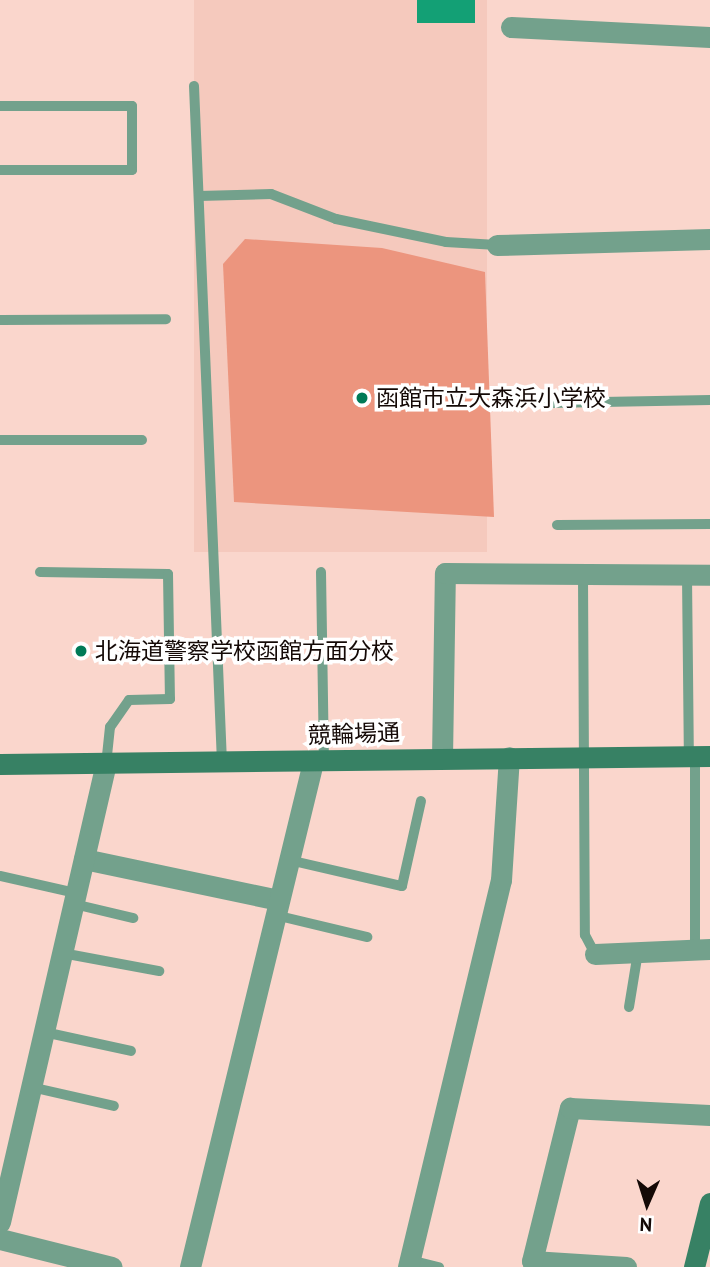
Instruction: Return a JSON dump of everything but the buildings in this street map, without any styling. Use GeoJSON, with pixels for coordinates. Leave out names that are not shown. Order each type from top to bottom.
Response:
{"type":"FeatureCollection","features":[{"type":"Feature","properties":{"kind":"street"},"geometry":{"type":"LineString","coordinates":[[512,27],[710,37]]}},
{"type":"Feature","properties":{"kind":"street"},"geometry":{"type":"LineString","coordinates":[[497,245],[710,239]]}},
{"type":"Feature","properties":{"kind":"street"},"geometry":{"type":"LineString","coordinates":[[442,758],[445,573],[583,577],[710,575]]}},
{"type":"Feature","properties":{"kind":"street","name":"競輪場通"},"geometry":{"type":"LineString","coordinates":[[0,764],[698,756]]}},
{"type":"Feature","properties":{"kind":"street"},"geometry":{"type":"LineString","coordinates":[[409,1264],[501,880],[509,757]]}},
{"type":"Feature","properties":{"kind":"street"},"geometry":{"type":"LineString","coordinates":[[190,1267],[289,860],[318,762]]}},
{"type":"Feature","properties":{"kind":"street"},"geometry":{"type":"LineString","coordinates":[[0,1222],[106,764]]}},
{"type":"Feature","properties":{"kind":"street"},"geometry":{"type":"LineString","coordinates":[[84,859],[277,908]]}},
{"type":"Feature","properties":{"kind":"street"},"geometry":{"type":"LineString","coordinates":[[596,954],[703,949]]}},
{"type":"Feature","properties":{"kind":"street"},"geometry":{"type":"LineString","coordinates":[[626,1267],[532,1261],[570,1108],[710,1115]]}},
{"type":"Feature","properties":{"kind":"street"},"geometry":{"type":"LineString","coordinates":[[706,1267],[694,1267],[710,1203]]}},
{"type":"Feature","properties":{"kind":"street"},"geometry":{"type":"LineString","coordinates":[[0,1239],[112,1267]]}},
{"type":"Feature","properties":{"kind":"lane"},"geometry":{"type":"LineString","coordinates":[[194,86],[222,762]]}},
{"type":"Feature","properties":{"kind":"lane"},"geometry":{"type":"LineString","coordinates":[[0,106],[132,106],[132,170],[0,170]]}},
{"type":"Feature","properties":{"kind":"lane"},"geometry":{"type":"LineString","coordinates":[[199,196],[271,194],[336,219],[446,242],[497,245]]}},
{"type":"Feature","properties":{"kind":"lane"},"geometry":{"type":"LineString","coordinates":[[0,320],[166,320]]}},
{"type":"Feature","properties":{"kind":"lane"},"geometry":{"type":"LineString","coordinates":[[548,403],[710,400]]}},
{"type":"Feature","properties":{"kind":"lane"},"geometry":{"type":"LineString","coordinates":[[0,440],[142,440]]}},
{"type":"Feature","properties":{"kind":"lane"},"geometry":{"type":"LineString","coordinates":[[557,525],[710,524]]}},
{"type":"Feature","properties":{"kind":"lane"},"geometry":{"type":"LineString","coordinates":[[40,572],[169,574],[170,699],[129,700],[110,727],[106,764]]}},
{"type":"Feature","properties":{"kind":"lane"},"geometry":{"type":"LineString","coordinates":[[318,762],[321,572]]}},
{"type":"Feature","properties":{"kind":"lane"},"geometry":{"type":"LineString","coordinates":[[687,576],[698,756],[703,949]]}},
{"type":"Feature","properties":{"kind":"lane"},"geometry":{"type":"LineString","coordinates":[[583,577],[585,935],[596,954]]}},
{"type":"Feature","properties":{"kind":"lane"},"geometry":{"type":"LineString","coordinates":[[289,860],[402,886],[421,801]]}},
{"type":"Feature","properties":{"kind":"lane"},"geometry":{"type":"LineString","coordinates":[[0,876],[133,918]]}},
{"type":"Feature","properties":{"kind":"lane"},"geometry":{"type":"LineString","coordinates":[[277,908],[367,937]]}},
{"type":"Feature","properties":{"kind":"lane"},"geometry":{"type":"LineString","coordinates":[[629,1007],[638,952]]}},
{"type":"Feature","properties":{"kind":"lane"},"geometry":{"type":"LineString","coordinates":[[62,953],[159,971]]}},
{"type":"Feature","properties":{"kind":"lane"},"geometry":{"type":"LineString","coordinates":[[44,1032],[131,1051]]}},
{"type":"Feature","properties":{"kind":"lane"},"geometry":{"type":"LineString","coordinates":[[31,1087],[114,1106]]}},
{"type":"Feature","properties":{"kind":"lane"},"geometry":{"type":"LineString","coordinates":[[409,1264],[439,1267]]}},
{"type":"Feature","properties":{"kind":"shaded area","name":"函館市立大森浜小学校"},"geometry":{"type":"Polygon","coordinates":[[[194,0],[487,0],[487,552],[194,552],[194,0]]]}},
{"type":"Feature","properties":{"kind":"shaded area"},"geometry":{"type":"Polygon","coordinates":[[[417,0],[475,0],[475,23],[417,23],[417,0]]]}},
{"type":"Feature","properties":{"kind":"shaded area"},"geometry":{"type":"Polygon","coordinates":[[[245,239],[382,248],[485,272],[494,517],[234,502],[223,264],[245,239]]]}},
{"type":"Feature","properties":{"kind":"place","name":"函館市立大森浜小学校"},"geometry":{"type":"Point","coordinates":[362,398]}},
{"type":"Feature","properties":{"kind":"place","name":"北海道警察学校函館方面分校"},"geometry":{"type":"Point","coordinates":[81,651]}}]}
